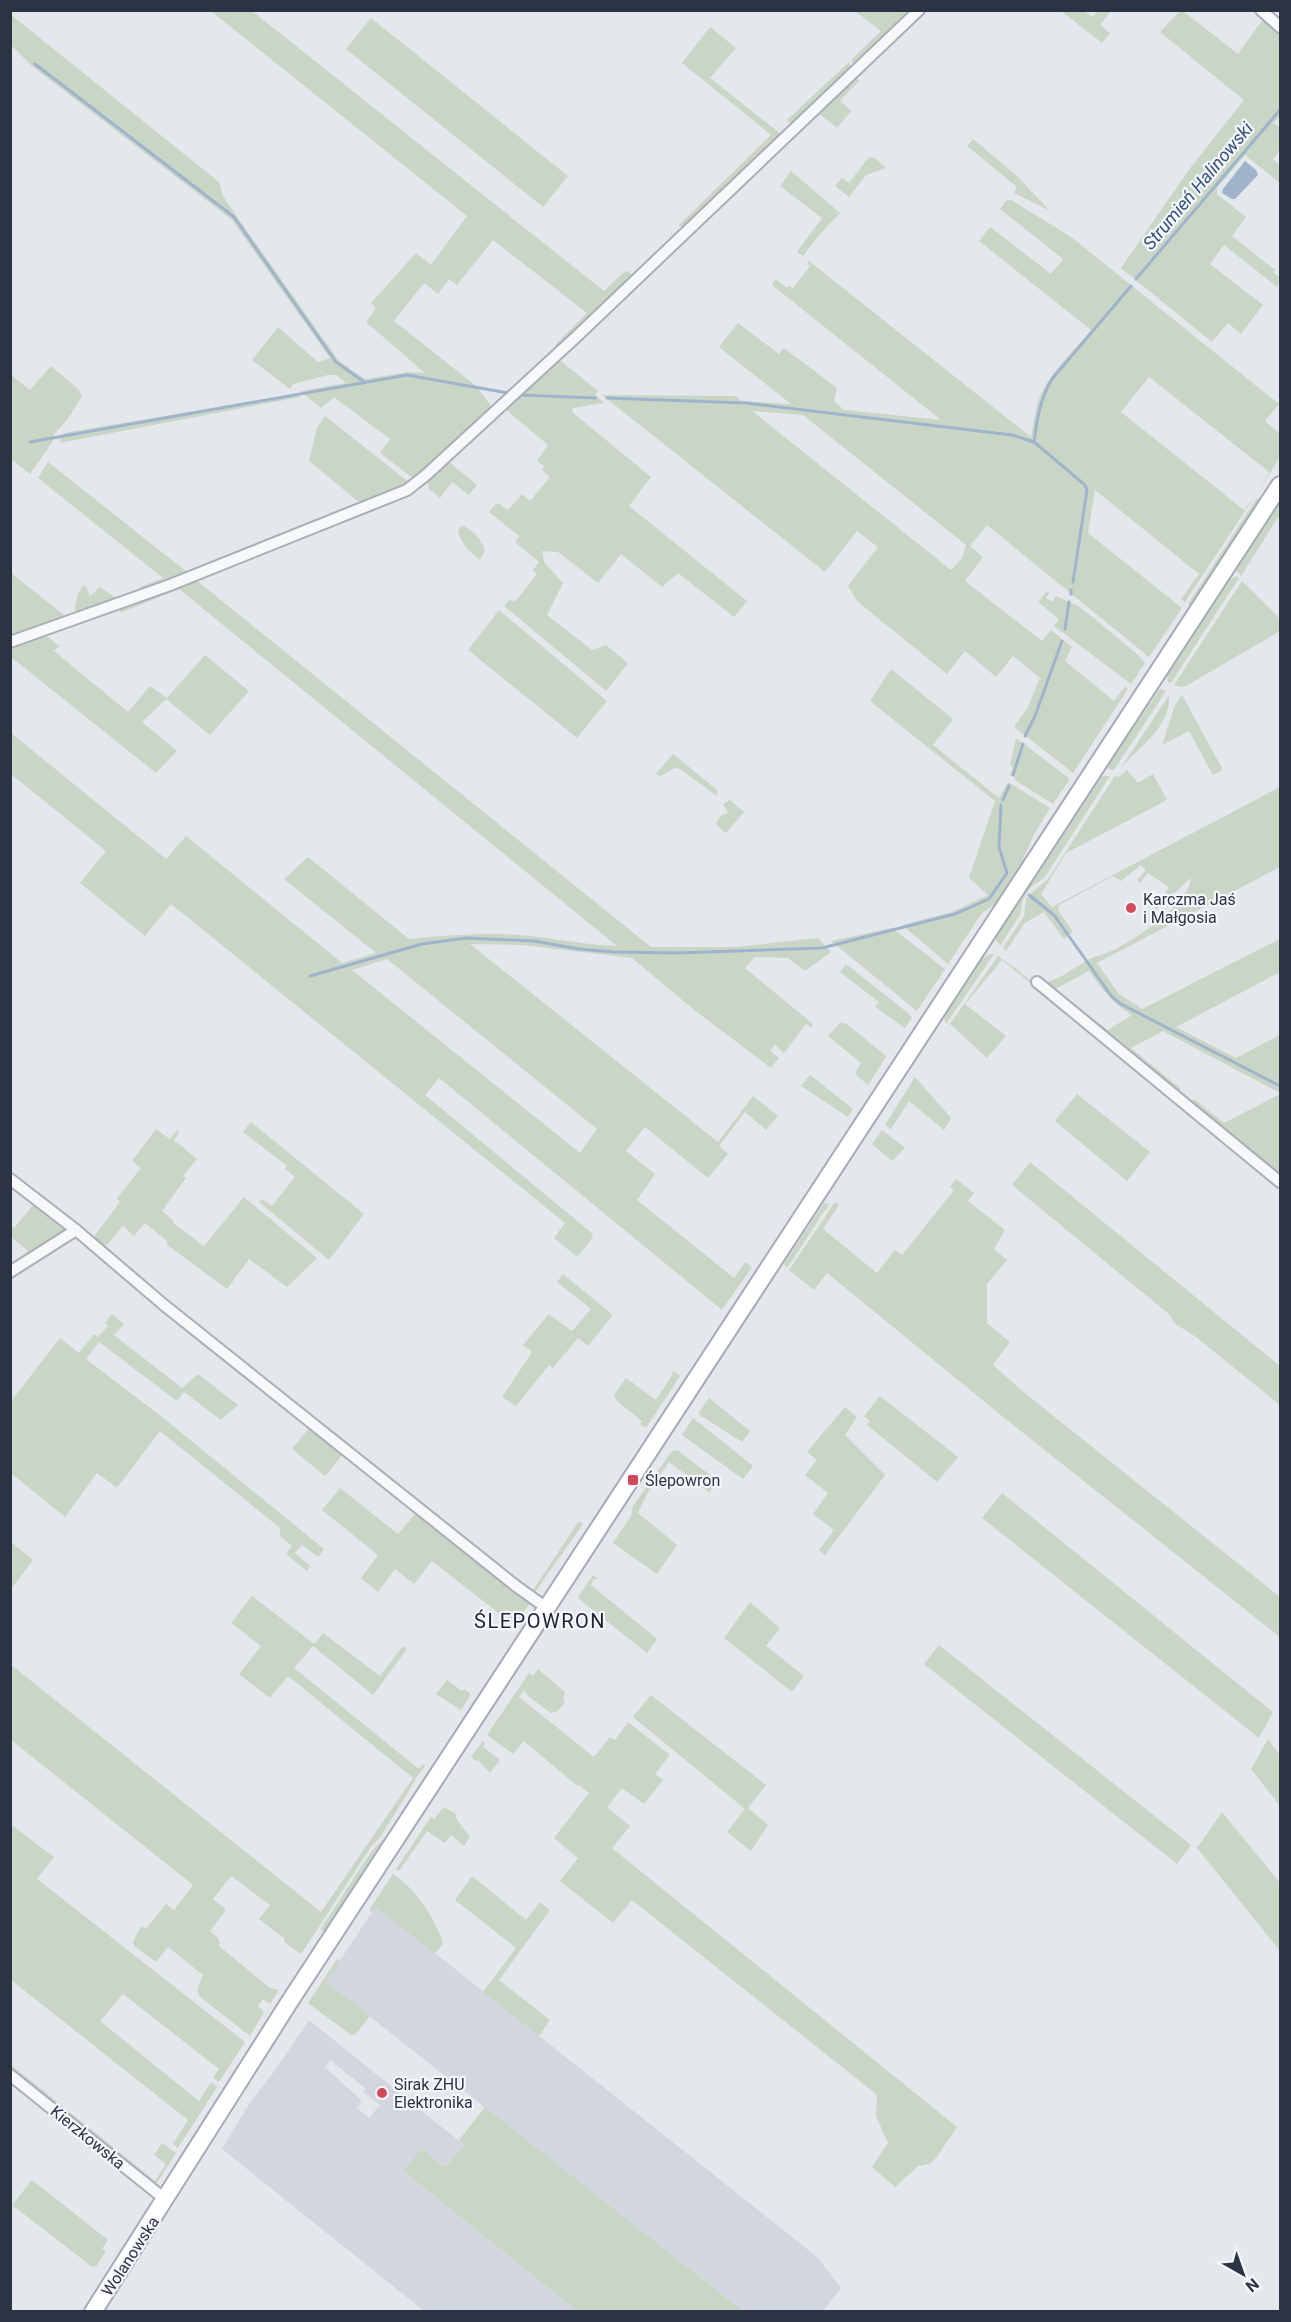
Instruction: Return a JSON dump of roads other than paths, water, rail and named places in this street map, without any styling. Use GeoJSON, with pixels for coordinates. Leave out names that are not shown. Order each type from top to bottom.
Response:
{"type":"FeatureCollection","features":[{"type":"Feature","properties":{"kind":"main road","name":"Wolanowska"},"geometry":{"type":"LineString","coordinates":[[93,2312],[290,2001],[1281,485]]}},
{"type":"Feature","properties":{"kind":"street"},"geometry":{"type":"LineString","coordinates":[[10,642],[170,585],[407,490],[576,337],[919,10]]}},
{"type":"Feature","properties":{"kind":"street"},"geometry":{"type":"LineString","coordinates":[[1261,10],[1281,27]]}},
{"type":"Feature","properties":{"kind":"street"},"geometry":{"type":"LineString","coordinates":[[1038,982],[1281,1182]]}},
{"type":"Feature","properties":{"kind":"street"},"geometry":{"type":"LineString","coordinates":[[10,1179],[76,1230],[164,1305],[548,1609]]}},
{"type":"Feature","properties":{"kind":"street"},"geometry":{"type":"LineString","coordinates":[[10,1272],[76,1230]]}},
{"type":"Feature","properties":{"kind":"street","name":"Kierzkowska"},"geometry":{"type":"LineString","coordinates":[[10,2075],[166,2200]]}},
{"type":"Feature","properties":{"kind":"water"},"geometry":{"type":"Polygon","coordinates":[[[1245,161],[1256,170],[1258,175],[1235,199],[1232,199],[1222,193],[1223,189],[1245,161]]]}},
{"type":"Feature","properties":{"kind":"waterway"},"geometry":{"type":"LineString","coordinates":[[35,64],[234,217],[336,362],[364,382]]}},
{"type":"Feature","properties":{"kind":"waterway","name":"Strumień Halinowski"},"geometry":{"type":"LineString","coordinates":[[1136,279],[1280,110]]}},
{"type":"Feature","properties":{"kind":"waterway","name":"Strumień Halinowski"},"geometry":{"type":"LineString","coordinates":[[1073,582],[1087,490],[1085,485],[1034,442],[1038,417],[1052,379],[1131,286]]}},
{"type":"Feature","properties":{"kind":"waterway"},"geometry":{"type":"LineString","coordinates":[[30,442],[407,375],[508,393]]}},
{"type":"Feature","properties":{"kind":"waterway"},"geometry":{"type":"LineString","coordinates":[[520,395],[596,398]]}},
{"type":"Feature","properties":{"kind":"waterway"},"geometry":{"type":"LineString","coordinates":[[607,398],[746,403],[1012,435],[1034,442]]}},
{"type":"Feature","properties":{"kind":"waterway","name":"Strumień Halinowski"},"geometry":{"type":"LineString","coordinates":[[1065,629],[1069,602]]}},
{"type":"Feature","properties":{"kind":"waterway","name":"Strumień Halinowski"},"geometry":{"type":"LineString","coordinates":[[1025,736],[1035,716],[1062,641]]}},
{"type":"Feature","properties":{"kind":"waterway","name":"Strumień Halinowski"},"geometry":{"type":"LineString","coordinates":[[1013,775],[1023,744]]}},
{"type":"Feature","properties":{"kind":"waterway","name":"Strumień Halinowski"},"geometry":{"type":"LineString","coordinates":[[1003,800],[1009,786]]}},
{"type":"Feature","properties":{"kind":"waterway"},"geometry":{"type":"LineString","coordinates":[[310,976],[422,944],[466,938],[534,941],[614,952],[677,953],[822,948],[955,914],[989,899],[1007,873],[999,847],[1001,805]]}},
{"type":"Feature","properties":{"kind":"waterway","name":"Strumień Halinowski"},"geometry":{"type":"LineString","coordinates":[[1029,895],[1054,915],[1112,997],[1121,1004],[1280,1086]]}},
{"type":"Feature","properties":{"kind":"place","name":"Karczma Jaś i Małgosia"},"geometry":{"type":"Point","coordinates":[1131,908]}},
{"type":"Feature","properties":{"kind":"place","name":"Ślepowron"},"geometry":{"type":"Point","coordinates":[633,1480]}},
{"type":"Feature","properties":{"kind":"place","name":"Sirak ZHU Elektronika"},"geometry":{"type":"Point","coordinates":[382,2093]}},
{"type":"Feature","properties":{"kind":"district","name":"ŚLEPOWRON"},"geometry":{"type":"Point","coordinates":[540,1621]}}]}
